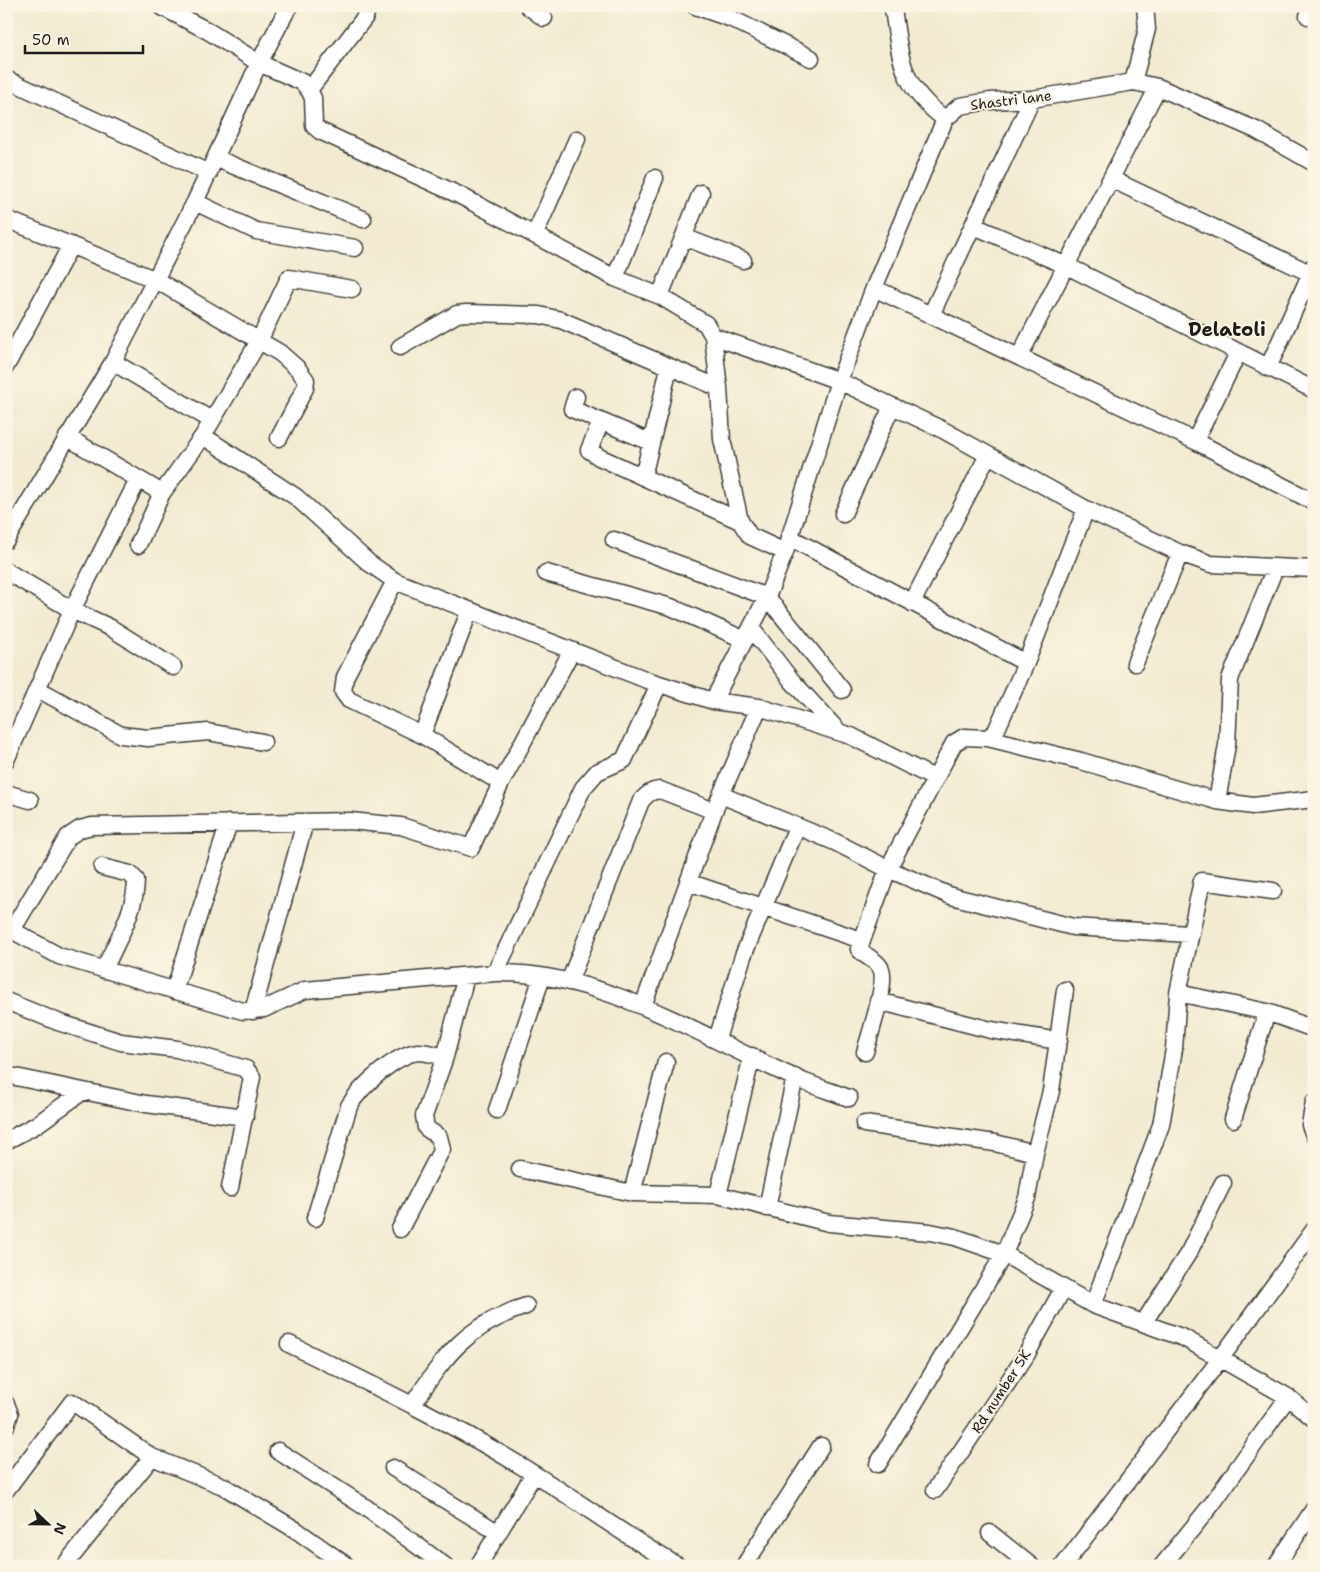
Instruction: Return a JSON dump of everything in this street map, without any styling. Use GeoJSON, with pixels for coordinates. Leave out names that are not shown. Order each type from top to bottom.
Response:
{"type":"FeatureCollection","features":[{"type":"Feature","properties":{"kind":"street"},"geometry":{"type":"LineString","coordinates":[[160,6],[208,31],[259,63],[302,82],[313,98],[314,126],[320,131],[397,166],[535,234],[615,278],[660,296],[706,324],[713,336],[722,439],[740,521],[750,536],[787,544],[912,603],[1026,663]]}},
{"type":"Feature","properties":{"kind":"street"},"geometry":{"type":"LineString","coordinates":[[6,540],[113,362],[195,202],[259,63],[289,6]]}},
{"type":"Feature","properties":{"kind":"street"},"geometry":{"type":"LineString","coordinates":[[309,90],[365,17],[368,6]]}},
{"type":"Feature","properties":{"kind":"street"},"geometry":{"type":"LineString","coordinates":[[528,6],[544,18]]}},
{"type":"Feature","properties":{"kind":"street"},"geometry":{"type":"LineString","coordinates":[[695,6],[735,12],[811,58]]}},
{"type":"Feature","properties":{"kind":"street"},"geometry":{"type":"LineString","coordinates":[[713,701],[767,597],[787,544],[839,381],[874,288],[946,119],[927,106],[913,87],[902,67],[893,7]]}},
{"type":"Feature","properties":{"kind":"street"},"geometry":{"type":"LineString","coordinates":[[1133,82],[1147,29],[1146,9]]}},
{"type":"Feature","properties":{"kind":"street"},"geometry":{"type":"LineString","coordinates":[[6,79],[212,165],[363,219]]}},
{"type":"Feature","properties":{"kind":"street","name":"Shastri lane"},"geometry":{"type":"LineString","coordinates":[[946,119],[960,106],[990,101],[1032,99],[1133,82],[1158,86],[1256,130],[1314,163]]}},
{"type":"Feature","properties":{"kind":"street"},"geometry":{"type":"LineString","coordinates":[[1019,356],[1158,86]]}},
{"type":"Feature","properties":{"kind":"street"},"geometry":{"type":"LineString","coordinates":[[931,315],[1032,99]]}},
{"type":"Feature","properties":{"kind":"street"},"geometry":{"type":"LineString","coordinates":[[535,234],[577,139]]}},
{"type":"Feature","properties":{"kind":"street"},"geometry":{"type":"LineString","coordinates":[[615,278],[655,178]]}},
{"type":"Feature","properties":{"kind":"street"},"geometry":{"type":"LineString","coordinates":[[1111,179],[1313,272],[1268,368]]}},
{"type":"Feature","properties":{"kind":"street"},"geometry":{"type":"LineString","coordinates":[[660,296],[701,193]]}},
{"type":"Feature","properties":{"kind":"street"},"geometry":{"type":"LineString","coordinates":[[195,202],[256,231],[355,248]]}},
{"type":"Feature","properties":{"kind":"street"},"geometry":{"type":"LineString","coordinates":[[6,219],[156,280],[280,354],[298,369],[306,380],[305,388],[279,438]]}},
{"type":"Feature","properties":{"kind":"street"},"geometry":{"type":"LineString","coordinates":[[974,226],[1067,266],[1314,390]]}},
{"type":"Feature","properties":{"kind":"street"},"geometry":{"type":"LineString","coordinates":[[684,237],[743,260]]}},
{"type":"Feature","properties":{"kind":"street"},"geometry":{"type":"LineString","coordinates":[[6,366],[71,245]]}},
{"type":"Feature","properties":{"kind":"street"},"geometry":{"type":"LineString","coordinates":[[138,546],[162,493],[202,436],[259,341],[289,278],[352,289]]}},
{"type":"Feature","properties":{"kind":"street"},"geometry":{"type":"LineString","coordinates":[[874,288],[1195,441],[1314,502]]}},
{"type":"Feature","properties":{"kind":"street"},"geometry":{"type":"LineString","coordinates":[[400,347],[457,314],[539,315],[561,320],[719,388]]}},
{"type":"Feature","properties":{"kind":"street"},"geometry":{"type":"LineString","coordinates":[[713,336],[839,381],[943,430],[1086,509],[1180,553],[1211,564],[1275,568],[1314,568]]}},
{"type":"Feature","properties":{"kind":"street"},"geometry":{"type":"LineString","coordinates":[[1195,441],[1238,353]]}},
{"type":"Feature","properties":{"kind":"street"},"geometry":{"type":"LineString","coordinates":[[113,362],[211,420]]}},
{"type":"Feature","properties":{"kind":"street"},"geometry":{"type":"LineString","coordinates":[[643,477],[669,368]]}},
{"type":"Feature","properties":{"kind":"street"},"geometry":{"type":"LineString","coordinates":[[576,397],[572,409],[650,442]]}},
{"type":"Feature","properties":{"kind":"street"},"geometry":{"type":"LineString","coordinates":[[844,514],[892,406]]}},
{"type":"Feature","properties":{"kind":"street"},"geometry":{"type":"LineString","coordinates":[[601,422],[589,450],[598,457],[740,521]]}},
{"type":"Feature","properties":{"kind":"street"},"geometry":{"type":"LineString","coordinates":[[202,436],[296,498],[369,563],[395,581],[571,652],[659,684],[713,701],[759,707],[839,733],[874,746],[934,778]]}},
{"type":"Feature","properties":{"kind":"street"},"geometry":{"type":"LineString","coordinates":[[67,437],[162,493]]}},
{"type":"Feature","properties":{"kind":"street"},"geometry":{"type":"LineString","coordinates":[[912,603],[987,456]]}},
{"type":"Feature","properties":{"kind":"street"},"geometry":{"type":"LineString","coordinates":[[6,760],[72,610],[138,480]]}},
{"type":"Feature","properties":{"kind":"street"},"geometry":{"type":"LineString","coordinates":[[988,738],[996,731],[1026,663],[1086,509]]}},
{"type":"Feature","properties":{"kind":"street"},"geometry":{"type":"LineString","coordinates":[[614,540],[767,597],[842,690]]}},
{"type":"Feature","properties":{"kind":"street"},"geometry":{"type":"LineString","coordinates":[[1135,663],[1180,553]]}},
{"type":"Feature","properties":{"kind":"street"},"geometry":{"type":"LineString","coordinates":[[1217,801],[1228,745],[1230,679],[1275,568]]}},
{"type":"Feature","properties":{"kind":"street"},"geometry":{"type":"LineString","coordinates":[[6,571],[72,610],[111,628],[173,667]]}},
{"type":"Feature","properties":{"kind":"street"},"geometry":{"type":"LineString","coordinates":[[546,573],[671,607],[748,634],[839,733]]}},
{"type":"Feature","properties":{"kind":"street"},"geometry":{"type":"LineString","coordinates":[[395,581],[346,677],[343,692],[349,700],[422,734],[501,783]]}},
{"type":"Feature","properties":{"kind":"street"},"geometry":{"type":"LineString","coordinates":[[422,734],[469,612]]}},
{"type":"Feature","properties":{"kind":"street"},"geometry":{"type":"LineString","coordinates":[[571,652],[501,783],[472,848],[401,826],[350,821],[92,826],[80,829],[68,837],[9,928],[59,956],[243,1011],[253,1011],[305,990],[495,973],[514,972],[569,982],[643,1006],[795,1077],[849,1098]]}},
{"type":"Feature","properties":{"kind":"street"},"geometry":{"type":"LineString","coordinates":[[495,973],[583,788],[597,772],[624,760],[659,684]]}},
{"type":"Feature","properties":{"kind":"street"},"geometry":{"type":"LineString","coordinates":[[38,688],[121,735],[148,738],[208,732],[263,742]]}},
{"type":"Feature","properties":{"kind":"street"},"geometry":{"type":"LineString","coordinates":[[643,1006],[714,812],[759,707]]}},
{"type":"Feature","properties":{"kind":"street"},"geometry":{"type":"LineString","coordinates":[[865,1052],[883,974],[880,967],[864,956],[859,949],[861,940],[888,869],[934,778],[954,743],[964,737],[988,738],[1080,761],[1217,801],[1253,806],[1314,799]]}},
{"type":"Feature","properties":{"kind":"street"},"geometry":{"type":"LineString","coordinates":[[569,982],[646,796],[652,791],[660,790],[714,812]]}},
{"type":"Feature","properties":{"kind":"street"},"geometry":{"type":"LineString","coordinates":[[6,793],[30,800]]}},
{"type":"Feature","properties":{"kind":"street"},"geometry":{"type":"LineString","coordinates":[[721,795],[835,842],[888,869],[951,896],[1073,927],[1189,934]]}},
{"type":"Feature","properties":{"kind":"street"},"geometry":{"type":"LineString","coordinates":[[253,1011],[305,822]]}},
{"type":"Feature","properties":{"kind":"street"},"geometry":{"type":"LineString","coordinates":[[174,991],[229,823]]}},
{"type":"Feature","properties":{"kind":"street"},"geometry":{"type":"LineString","coordinates":[[717,1039],[744,956],[763,906],[798,827]]}},
{"type":"Feature","properties":{"kind":"street"},"geometry":{"type":"LineString","coordinates":[[102,867],[130,874],[136,880],[136,893],[104,970]]}},
{"type":"Feature","properties":{"kind":"street"},"geometry":{"type":"LineString","coordinates":[[1093,1305],[1161,1125],[1174,1049],[1178,993],[1189,934],[1202,881],[1273,891]]}},
{"type":"Feature","properties":{"kind":"street"},"geometry":{"type":"LineString","coordinates":[[688,882],[861,940]]}},
{"type":"Feature","properties":{"kind":"street"},"geometry":{"type":"LineString","coordinates":[[400,1230],[442,1149],[439,1137],[426,1128],[424,1123],[428,1105],[445,1057],[466,976]]}},
{"type":"Feature","properties":{"kind":"street"},"geometry":{"type":"LineString","coordinates":[[497,1110],[542,977]]}},
{"type":"Feature","properties":{"kind":"street"},"geometry":{"type":"LineString","coordinates":[[878,1464],[1004,1254],[1027,1198],[1035,1153],[1051,1091],[1059,1041],[1064,990]]}},
{"type":"Feature","properties":{"kind":"street"},"geometry":{"type":"LineString","coordinates":[[1178,993],[1267,1012],[1314,1029]]}},
{"type":"Feature","properties":{"kind":"street"},"geometry":{"type":"LineString","coordinates":[[6,1001],[66,1025],[121,1042],[177,1049],[246,1069],[252,1077],[230,1188]]}},
{"type":"Feature","properties":{"kind":"street"},"geometry":{"type":"LineString","coordinates":[[878,1001],[991,1030],[1059,1041]]}},
{"type":"Feature","properties":{"kind":"street"},"geometry":{"type":"LineString","coordinates":[[1233,1119],[1267,1012]]}},
{"type":"Feature","properties":{"kind":"street"},"geometry":{"type":"LineString","coordinates":[[315,1218],[349,1106],[354,1097],[363,1086],[390,1066],[412,1053],[421,1052],[445,1057]]}},
{"type":"Feature","properties":{"kind":"street"},"geometry":{"type":"LineString","coordinates":[[718,1196],[752,1056]]}},
{"type":"Feature","properties":{"kind":"street"},"geometry":{"type":"LineString","coordinates":[[632,1193],[666,1062]]}},
{"type":"Feature","properties":{"kind":"street"},"geometry":{"type":"LineString","coordinates":[[6,1075],[146,1104],[245,1117]]}},
{"type":"Feature","properties":{"kind":"street"},"geometry":{"type":"LineString","coordinates":[[766,1208],[795,1077]]}},
{"type":"Feature","properties":{"kind":"street"},"geometry":{"type":"LineString","coordinates":[[6,1141],[36,1125],[82,1092]]}},
{"type":"Feature","properties":{"kind":"street"},"geometry":{"type":"LineString","coordinates":[[1314,1102],[1310,1125],[1314,1135]]}},
{"type":"Feature","properties":{"kind":"street"},"geometry":{"type":"LineString","coordinates":[[864,1124],[986,1142],[1035,1153]]}},
{"type":"Feature","properties":{"kind":"street"},"geometry":{"type":"LineString","coordinates":[[520,1169],[632,1193],[718,1196],[829,1223],[930,1232],[955,1237],[1004,1254],[1093,1305],[1184,1338],[1221,1358],[1250,1378],[1288,1398],[1313,1418]]}},
{"type":"Feature","properties":{"kind":"street"},"geometry":{"type":"LineString","coordinates":[[1144,1322],[1189,1252],[1223,1183]]}},
{"type":"Feature","properties":{"kind":"street"},"geometry":{"type":"LineString","coordinates":[[1063,1566],[1221,1358],[1314,1230]]}},
{"type":"Feature","properties":{"kind":"street","name":"Rd number 5K"},"geometry":{"type":"LineString","coordinates":[[935,1490],[1025,1357],[1063,1289]]}},
{"type":"Feature","properties":{"kind":"street"},"geometry":{"type":"LineString","coordinates":[[412,1404],[445,1356],[460,1341],[503,1314],[526,1306]]}},
{"type":"Feature","properties":{"kind":"street"},"geometry":{"type":"LineString","coordinates":[[290,1344],[412,1404],[534,1474],[620,1532],[678,1566]]}},
{"type":"Feature","properties":{"kind":"street"},"geometry":{"type":"LineString","coordinates":[[1162,1566],[1212,1504],[1288,1398]]}},
{"type":"Feature","properties":{"kind":"street"},"geometry":{"type":"LineString","coordinates":[[6,1404],[10,1414],[6,1426]]}},
{"type":"Feature","properties":{"kind":"street"},"geometry":{"type":"LineString","coordinates":[[6,1490],[75,1404],[152,1457],[223,1486],[296,1530],[347,1566]]}},
{"type":"Feature","properties":{"kind":"street"},"geometry":{"type":"LineString","coordinates":[[744,1566],[821,1446]]}},
{"type":"Feature","properties":{"kind":"street"},"geometry":{"type":"LineString","coordinates":[[278,1451],[365,1507],[434,1563]]}},
{"type":"Feature","properties":{"kind":"street"},"geometry":{"type":"LineString","coordinates":[[64,1566],[152,1457]]}},
{"type":"Feature","properties":{"kind":"street"},"geometry":{"type":"LineString","coordinates":[[393,1468],[497,1532]]}},
{"type":"Feature","properties":{"kind":"street"},"geometry":{"type":"LineString","coordinates":[[478,1566],[534,1474]]}},
{"type":"Feature","properties":{"kind":"street"},"geometry":{"type":"LineString","coordinates":[[1276,1566],[1314,1509]]}},
{"type":"Feature","properties":{"kind":"street"},"geometry":{"type":"LineString","coordinates":[[990,1533],[1027,1565]]}},
{"type":"Feature","properties":{"kind":"district","name":"Delatoli"},"geometry":{"type":"Point","coordinates":[1227,329]}}]}
